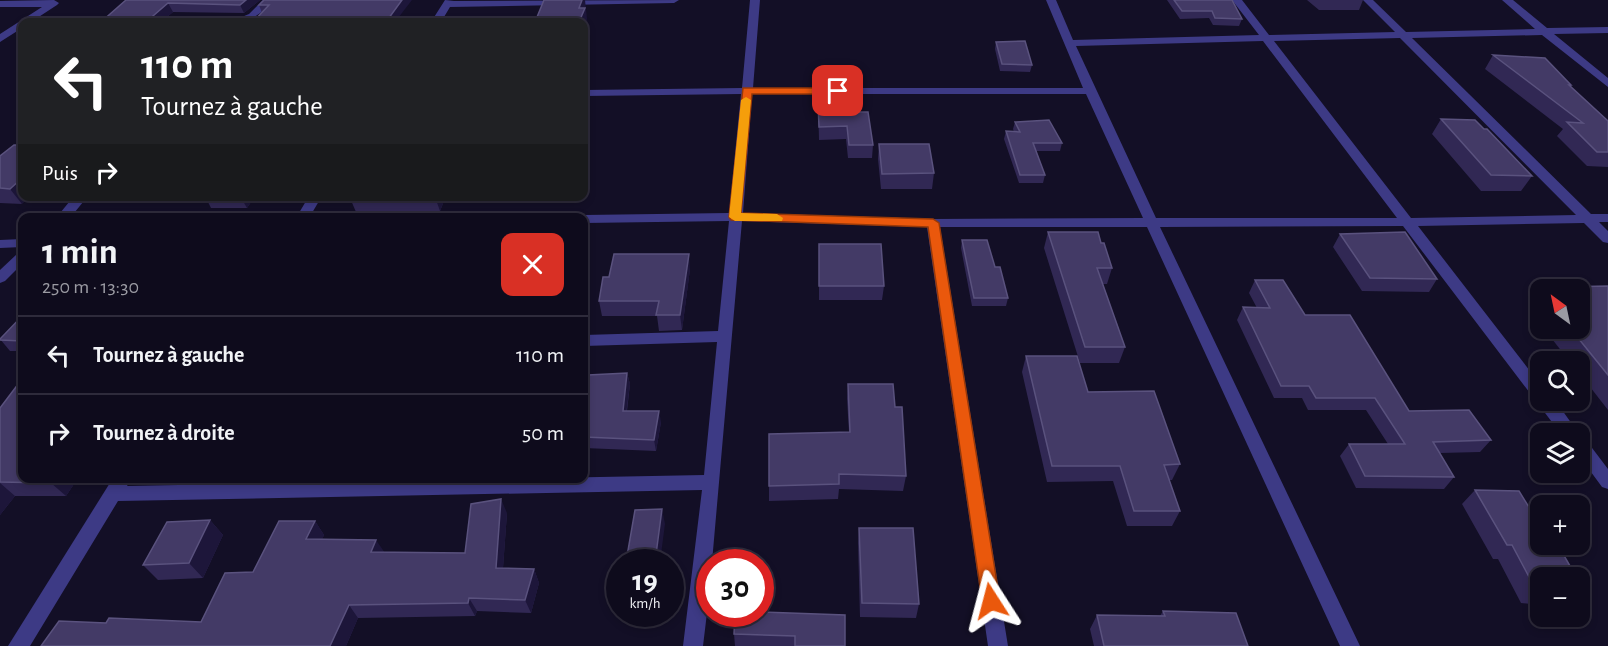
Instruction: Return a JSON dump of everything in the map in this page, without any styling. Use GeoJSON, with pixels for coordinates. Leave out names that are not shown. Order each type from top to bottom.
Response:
{"type":"FeatureCollection","features":[{"type":"Feature","properties":{"kind":"street"},"geometry":{"type":"LineString","coordinates":[[246,18],[252,16],[269,0]]}},
{"type":"Feature","properties":{"kind":"street"},"geometry":{"type":"LineString","coordinates":[[439,18],[449,2],[674,0]]}},
{"type":"Feature","properties":{"kind":"street"},"geometry":{"type":"LineString","coordinates":[[693,646],[732,274],[755,0]]}},
{"type":"Feature","properties":{"kind":"street"},"geometry":{"type":"LineString","coordinates":[[1051,0],[1090,91],[1350,646]]}},
{"type":"Feature","properties":{"kind":"street"},"geometry":{"type":"LineString","coordinates":[[1237,0],[1530,382]]}},
{"type":"Feature","properties":{"kind":"street"},"geometry":{"type":"LineString","coordinates":[[1368,0],[1608,239]]}},
{"type":"Feature","properties":{"kind":"street"},"geometry":{"type":"LineString","coordinates":[[1507,0],[1608,84]]}},
{"type":"Feature","properties":{"kind":"street"},"geometry":{"type":"LineString","coordinates":[[0,4],[56,2]]}},
{"type":"Feature","properties":{"kind":"street"},"geometry":{"type":"LineString","coordinates":[[32,18],[56,2]]}},
{"type":"Feature","properties":{"kind":"street"},"geometry":{"type":"LineString","coordinates":[[0,39],[18,27]]}},
{"type":"Feature","properties":{"kind":"street"},"geometry":{"type":"LineString","coordinates":[[1071,43],[1608,30]]}},
{"type":"Feature","properties":{"kind":"street"},"geometry":{"type":"LineString","coordinates":[[588,93],[1090,91]]}},
{"type":"Feature","properties":{"kind":"street"},"geometry":{"type":"LineString","coordinates":[[67,213],[77,201]]}},
{"type":"Feature","properties":{"kind":"street"},"geometry":{"type":"LineString","coordinates":[[588,219],[735,217],[933,223],[1407,222],[1608,218]]}},
{"type":"Feature","properties":{"kind":"street"},"geometry":{"type":"LineString","coordinates":[[933,223],[998,646]]}},
{"type":"Feature","properties":{"kind":"street"},"geometry":{"type":"LineString","coordinates":[[0,244],[18,243]]}},
{"type":"Feature","properties":{"kind":"street"},"geometry":{"type":"LineString","coordinates":[[0,278],[18,261]]}},
{"type":"Feature","properties":{"kind":"street"},"geometry":{"type":"LineString","coordinates":[[588,340],[725,336]]}},
{"type":"Feature","properties":{"kind":"street"},"geometry":{"type":"LineString","coordinates":[[1590,458],[1608,482]]}},
{"type":"Feature","properties":{"kind":"street"},"geometry":{"type":"LineString","coordinates":[[588,483],[712,482]]}},
{"type":"Feature","properties":{"kind":"street"},"geometry":{"type":"LineString","coordinates":[[18,646],[118,486],[564,483]]}},
{"type":"Feature","properties":{"kind":"building"},"geometry":{"type":"Polygon","coordinates":[[[126,0],[246,0],[240,5],[168,3],[151,18],[106,18],[126,0]]]}},
{"type":"Feature","properties":{"kind":"building"},"geometry":{"type":"Polygon","coordinates":[[[264,0],[402,0],[389,18],[257,18],[269,5],[259,5],[264,0]]]}},
{"type":"Feature","properties":{"kind":"building"},"geometry":{"type":"Polygon","coordinates":[[[544,0],[582,0],[579,8],[585,8],[581,18],[537,18],[544,0]]]}},
{"type":"Feature","properties":{"kind":"building"},"geometry":{"type":"Polygon","coordinates":[[[1174,0],[1232,0],[1242,19],[1215,18],[1212,11],[1182,11],[1174,0]]]}},
{"type":"Feature","properties":{"kind":"building"},"geometry":{"type":"Polygon","coordinates":[[[1025,41],[1032,65],[1002,64],[996,42],[1025,41]]]}},
{"type":"Feature","properties":{"kind":"building"},"geometry":{"type":"Polygon","coordinates":[[[1493,55],[1545,58],[1571,85],[1569,85],[1608,121],[1608,152],[1597,152],[1567,122],[1583,123],[1493,55]]]}},
{"type":"Feature","properties":{"kind":"building"},"geometry":{"type":"Polygon","coordinates":[[[857,101],[858,112],[868,112],[873,145],[849,145],[847,126],[819,127],[818,102],[857,101]]]}},
{"type":"Feature","properties":{"kind":"building"},"geometry":{"type":"Polygon","coordinates":[[[1441,119],[1475,120],[1487,129],[1532,176],[1491,175],[1441,119]]]}},
{"type":"Feature","properties":{"kind":"building"},"geometry":{"type":"Polygon","coordinates":[[[1049,120],[1062,143],[1033,143],[1045,175],[1020,175],[1006,131],[1020,132],[1015,122],[1049,120]]]}},
{"type":"Feature","properties":{"kind":"building"},"geometry":{"type":"Polygon","coordinates":[[[879,144],[929,144],[934,173],[882,174],[879,144]]]}},
{"type":"Feature","properties":{"kind":"building"},"geometry":{"type":"Polygon","coordinates":[[[14,145],[18,145],[18,182],[10,189],[0,188],[0,156],[14,145]]]}},
{"type":"Feature","properties":{"kind":"building"},"geometry":{"type":"Polygon","coordinates":[[[1048,232],[1098,232],[1112,268],[1097,268],[1125,347],[1085,347],[1048,232]]]}},
{"type":"Feature","properties":{"kind":"building"},"geometry":{"type":"Polygon","coordinates":[[[1405,232],[1437,279],[1370,278],[1340,234],[1405,232]]]}},
{"type":"Feature","properties":{"kind":"building"},"geometry":{"type":"Polygon","coordinates":[[[962,240],[987,240],[995,267],[1000,267],[1008,298],[974,298],[962,240]]]}},
{"type":"Feature","properties":{"kind":"building"},"geometry":{"type":"Polygon","coordinates":[[[819,244],[881,244],[884,286],[819,286],[819,244]]]}},
{"type":"Feature","properties":{"kind":"building"},"geometry":{"type":"Polygon","coordinates":[[[614,254],[689,254],[680,315],[656,315],[659,301],[599,301],[603,277],[609,277],[614,254]]]}},
{"type":"Feature","properties":{"kind":"building"},"geometry":{"type":"Polygon","coordinates":[[[1255,280],[1283,280],[1305,315],[1350,315],[1409,411],[1469,410],[1491,440],[1433,442],[1454,477],[1365,476],[1349,444],[1405,444],[1375,398],[1316,398],[1309,386],[1281,386],[1243,307],[1270,308],[1255,280]]]}},
{"type":"Feature","properties":{"kind":"building"},"geometry":{"type":"Polygon","coordinates":[[[1590,286],[1608,286],[1608,375],[1579,339],[1590,339],[1590,286]]]}},
{"type":"Feature","properties":{"kind":"building"},"geometry":{"type":"Polygon","coordinates":[[[18,320],[18,341],[0,339],[18,320]]]}},
{"type":"Feature","properties":{"kind":"building"},"geometry":{"type":"Polygon","coordinates":[[[1026,356],[1077,356],[1088,392],[1154,391],[1180,464],[1164,465],[1180,511],[1134,511],[1120,466],[1052,466],[1026,356]]]}},
{"type":"Feature","properties":{"kind":"building"},"geometry":{"type":"Polygon","coordinates":[[[627,373],[623,411],[659,411],[654,440],[588,437],[588,375],[627,373]]]}},
{"type":"Feature","properties":{"kind":"building"},"geometry":{"type":"Polygon","coordinates":[[[18,384],[18,482],[0,482],[0,408],[18,384]]]}},
{"type":"Feature","properties":{"kind":"building"},"geometry":{"type":"Polygon","coordinates":[[[848,384],[893,384],[895,407],[902,407],[906,476],[839,474],[839,484],[769,486],[769,434],[850,432],[848,384]]]}},
{"type":"Feature","properties":{"kind":"building"},"geometry":{"type":"Polygon","coordinates":[[[1475,490],[1519,491],[1530,509],[1530,555],[1564,555],[1571,567],[1530,567],[1530,579],[1512,545],[1507,545],[1475,490]]]}},
{"type":"Feature","properties":{"kind":"building"},"geometry":{"type":"Polygon","coordinates":[[[501,499],[496,568],[534,569],[525,600],[469,598],[468,603],[349,605],[330,646],[41,646],[59,621],[106,623],[109,618],[201,622],[225,573],[253,572],[279,521],[315,521],[306,539],[376,540],[371,552],[465,553],[471,504],[501,499]]]}},
{"type":"Feature","properties":{"kind":"building"},"geometry":{"type":"Polygon","coordinates":[[[662,509],[657,549],[628,549],[635,510],[662,509]]]}},
{"type":"Feature","properties":{"kind":"building"},"geometry":{"type":"Polygon","coordinates":[[[210,520],[189,563],[143,565],[167,522],[210,520]]]}},
{"type":"Feature","properties":{"kind":"building"},"geometry":{"type":"Polygon","coordinates":[[[859,528],[913,528],[919,604],[862,603],[859,528]]]}},
{"type":"Feature","properties":{"kind":"building"},"geometry":{"type":"Polygon","coordinates":[[[1163,611],[1236,613],[1248,646],[1104,646],[1097,615],[1165,616],[1163,611]]]}},
{"type":"Feature","properties":{"kind":"building"},"geometry":{"type":"Polygon","coordinates":[[[774,612],[845,615],[845,646],[795,646],[795,636],[734,634],[734,627],[774,627],[774,612]]]}},
{"type":"Feature","properties":{"kind":"slow traffic"},"geometry":{"type":"LineString","coordinates":[[746,100],[735,217],[777,218]]}},
{"type":"Feature","properties":{"kind":"route"},"geometry":{"type":"LineString","coordinates":[[838,91],[747,91],[735,217],[933,223],[991,601]]}}]}
